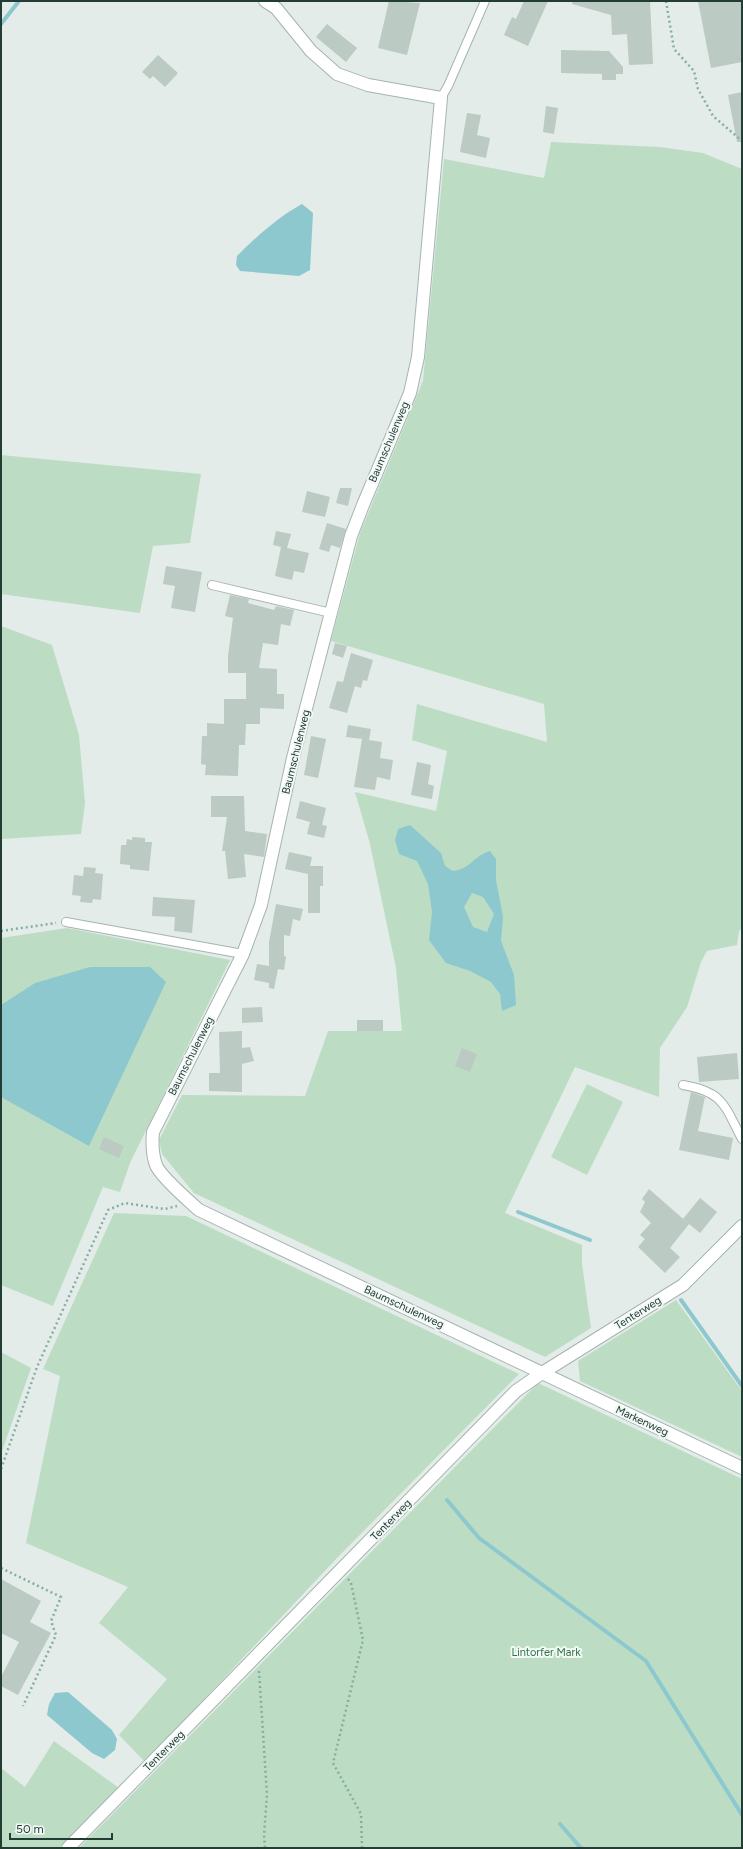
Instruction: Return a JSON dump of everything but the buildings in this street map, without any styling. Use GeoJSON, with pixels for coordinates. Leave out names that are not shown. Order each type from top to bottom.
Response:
{"type":"FeatureCollection","features":[{"type":"Feature","properties":{"kind":"street"},"geometry":{"type":"LineString","coordinates":[[265,1],[276,8],[311,51],[337,74],[368,85],[441,98]]}},
{"type":"Feature","properties":{"kind":"street","name":"Baumschulenweg"},"geometry":{"type":"LineString","coordinates":[[441,98],[418,357],[410,394],[362,505],[351,536],[293,758],[261,905],[243,954],[153,1132],[152,1148],[157,1167],[189,1202],[199,1210],[542,1373]]}},
{"type":"Feature","properties":{"kind":"street","name":"Tenterweg"},"geometry":{"type":"LineString","coordinates":[[68,1848],[516,1391],[542,1373],[683,1285],[742,1226]]}},
{"type":"Feature","properties":{"kind":"street","name":"Markenweg"},"geometry":{"type":"LineString","coordinates":[[542,1373],[742,1468]]}},
{"type":"Feature","properties":{"kind":"lane"},"geometry":{"type":"LineString","coordinates":[[441,98],[448,86],[485,1]]}},
{"type":"Feature","properties":{"kind":"lane"},"geometry":{"type":"LineString","coordinates":[[212,585],[331,613]]}},
{"type":"Feature","properties":{"kind":"lane"},"geometry":{"type":"LineString","coordinates":[[66,922],[243,954]]}},
{"type":"Feature","properties":{"kind":"lane"},"geometry":{"type":"LineString","coordinates":[[683,1084],[706,1090],[717,1097],[727,1110],[742,1139]]}},
{"type":"Feature","properties":{"kind":"path"},"geometry":{"type":"LineString","coordinates":[[666,1],[674,49],[694,71],[698,89],[713,116],[742,141]]}},
{"type":"Feature","properties":{"kind":"path"},"geometry":{"type":"LineString","coordinates":[[1,931],[66,922]]}},
{"type":"Feature","properties":{"kind":"path"},"geometry":{"type":"LineString","coordinates":[[1,1469],[37,1367],[108,1210],[124,1203],[165,1209],[189,1202]]}},
{"type":"Feature","properties":{"kind":"path"},"geometry":{"type":"LineString","coordinates":[[1,1568],[61,1597],[51,1621],[56,1635],[23,1706]]}},
{"type":"Feature","properties":{"kind":"path"},"geometry":{"type":"LineString","coordinates":[[343,1569],[351,1583],[363,1640],[333,1763],[361,1814],[362,1848]]}},
{"type":"Feature","properties":{"kind":"path"},"geometry":{"type":"LineString","coordinates":[[258,1655],[267,1794],[264,1835],[265,1848]]}},
{"type":"Feature","properties":{"kind":"green space"},"geometry":{"type":"Polygon","coordinates":[[[551,142],[660,147],[703,153],[742,169],[742,928],[739,931],[737,945],[707,951],[701,962],[687,1007],[660,1048],[659,1097],[575,1067],[505,1213],[582,1245],[582,1264],[591,1328],[545,1357],[194,1193],[162,1154],[159,1140],[182,1095],[305,1096],[328,1031],[402,1031],[396,968],[370,844],[355,792],[436,811],[447,751],[412,740],[417,704],[547,742],[544,704],[331,641],[360,533],[423,381],[444,159],[544,178],[551,142]]]}},
{"type":"Feature","properties":{"kind":"green space"},"geometry":{"type":"Polygon","coordinates":[[[1,455],[201,474],[190,543],[153,546],[140,613],[1,594],[1,455]]]}},
{"type":"Feature","properties":{"kind":"green space"},"geometry":{"type":"Polygon","coordinates":[[[1,626],[52,645],[79,735],[85,803],[81,834],[1,839],[1,626]]]}},
{"type":"Feature","properties":{"kind":"green space"},"geometry":{"type":"Polygon","coordinates":[[[67,928],[230,960],[130,1163],[120,1192],[103,1187],[53,1306],[1,1285],[1,938],[67,928]]]}},
{"type":"Feature","properties":{"kind":"green space"},"geometry":{"type":"Polygon","coordinates":[[[587,1084],[623,1102],[587,1175],[551,1157],[587,1084]]]}},
{"type":"Feature","properties":{"kind":"green space"},"geometry":{"type":"Polygon","coordinates":[[[114,1213],[186,1216],[519,1374],[336,1559],[145,1762],[119,1735],[167,1679],[99,1623],[128,1587],[26,1543],[60,1376],[43,1369],[114,1213]]]}},
{"type":"Feature","properties":{"kind":"green space"},"geometry":{"type":"Polygon","coordinates":[[[676,1300],[742,1391],[742,1457],[580,1381],[578,1361],[676,1300]]]}},
{"type":"Feature","properties":{"kind":"green space"},"geometry":{"type":"Polygon","coordinates":[[[1,1352],[31,1368],[1,1454],[1,1352]]]}},
{"type":"Feature","properties":{"kind":"green space","name":"Lintorfer Mark"},"geometry":{"type":"Polygon","coordinates":[[[538,1383],[742,1479],[742,1848],[79,1848],[538,1383]]]}},
{"type":"Feature","properties":{"kind":"green space"},"geometry":{"type":"Polygon","coordinates":[[[54,1741],[119,1788],[59,1848],[1,1848],[1,1768],[25,1787],[54,1741]]]}},
{"type":"Feature","properties":{"kind":"water"},"geometry":{"type":"Polygon","coordinates":[[[302,204],[313,213],[310,270],[299,276],[240,271],[236,265],[237,256],[284,215],[302,204]]]}},
{"type":"Feature","properties":{"kind":"water"},"geometry":{"type":"Polygon","coordinates":[[[410,825],[441,853],[445,866],[453,871],[464,868],[484,853],[490,851],[496,859],[496,880],[503,917],[501,941],[514,975],[516,1005],[502,1011],[500,994],[491,982],[470,971],[446,963],[429,940],[432,912],[428,884],[417,861],[399,854],[395,840],[398,829],[410,825]],[[472,893],[464,907],[473,927],[487,932],[494,914],[483,897],[472,893]]]}},
{"type":"Feature","properties":{"kind":"water"},"geometry":{"type":"Polygon","coordinates":[[[90,967],[150,967],[166,982],[89,1146],[1,1097],[1,1005],[35,983],[90,967]]]}},
{"type":"Feature","properties":{"kind":"water"},"geometry":{"type":"Polygon","coordinates":[[[68,1692],[112,1730],[117,1739],[115,1750],[104,1759],[92,1753],[47,1715],[49,1704],[55,1693],[68,1692]]]}},
{"type":"Feature","properties":{"kind":"waterway"},"geometry":{"type":"LineString","coordinates":[[1,24],[19,1]]}},
{"type":"Feature","properties":{"kind":"waterway"},"geometry":{"type":"LineString","coordinates":[[518,1212],[590,1240]]}},
{"type":"Feature","properties":{"kind":"waterway"},"geometry":{"type":"LineString","coordinates":[[681,1300],[742,1386]]}},
{"type":"Feature","properties":{"kind":"waterway"},"geometry":{"type":"LineString","coordinates":[[447,1500],[479,1538],[646,1661],[742,1815]]}},
{"type":"Feature","properties":{"kind":"waterway"},"geometry":{"type":"LineString","coordinates":[[560,1824],[581,1848]]}}]}
